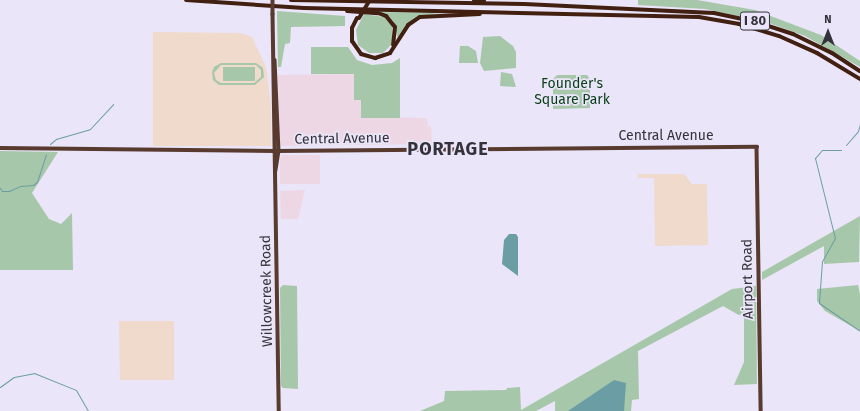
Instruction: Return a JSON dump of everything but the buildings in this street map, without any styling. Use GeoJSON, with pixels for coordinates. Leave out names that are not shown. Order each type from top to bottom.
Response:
{"type":"FeatureCollection","features":[{"type":"Feature","properties":{"kind":"highway","name":"I 80"},"geometry":{"type":"LineString","coordinates":[[186,0],[304,8],[505,13],[640,14],[699,17],[752,28],[805,47],[860,79]]}},
{"type":"Feature","properties":{"kind":"highway","name":"I 80"},"geometry":{"type":"LineString","coordinates":[[293,0],[505,4],[700,11],[753,21],[806,40],[860,71]]}},
{"type":"Feature","properties":{"kind":"highway"},"geometry":{"type":"LineString","coordinates":[[369,0],[352,28],[352,41],[361,54],[376,58],[390,53],[408,25],[420,17],[505,13]]}},
{"type":"Feature","properties":{"kind":"highway"},"geometry":{"type":"LineString","coordinates":[[474,0],[505,4]]}},
{"type":"Feature","properties":{"kind":"highway"},"geometry":{"type":"LineString","coordinates":[[304,8],[383,15],[393,23],[396,32],[395,41],[388,51],[375,56],[359,49],[354,33],[358,18]]}},
{"type":"Feature","properties":{"kind":"main road","name":"Willowcreek Road"},"geometry":{"type":"LineString","coordinates":[[273,0],[277,151],[279,411]]}},
{"type":"Feature","properties":{"kind":"main road","name":"Central Avenue"},"geometry":{"type":"LineString","coordinates":[[0,148],[277,151],[757,147]]}},
{"type":"Feature","properties":{"kind":"main road","name":"Airport Road"},"geometry":{"type":"LineString","coordinates":[[757,147],[761,411]]}},
{"type":"Feature","properties":{"kind":"shaded area"},"geometry":{"type":"Polygon","coordinates":[[[153,32],[241,33],[252,37],[266,67],[271,106],[271,146],[153,146],[153,32]]]}},
{"type":"Feature","properties":{"kind":"shaded area"},"geometry":{"type":"Polygon","coordinates":[[[354,74],[354,100],[361,100],[361,117],[427,118],[428,126],[431,126],[432,144],[280,146],[278,75],[354,74]]]}},
{"type":"Feature","properties":{"kind":"shaded area"},"geometry":{"type":"Polygon","coordinates":[[[282,155],[320,155],[320,184],[280,184],[280,159],[282,155]]]}},
{"type":"Feature","properties":{"kind":"shaded area"},"geometry":{"type":"Polygon","coordinates":[[[638,174],[684,174],[692,184],[707,184],[708,245],[655,246],[654,178],[638,178],[638,174]]]}},
{"type":"Feature","properties":{"kind":"shaded area"},"geometry":{"type":"Polygon","coordinates":[[[305,190],[298,219],[281,219],[280,191],[305,190]]]}},
{"type":"Feature","properties":{"kind":"shaded area"},"geometry":{"type":"Polygon","coordinates":[[[509,234],[516,234],[518,237],[518,276],[502,264],[504,240],[509,234]]]}},
{"type":"Feature","properties":{"kind":"shaded area"},"geometry":{"type":"Polygon","coordinates":[[[119,321],[174,321],[174,380],[120,380],[119,321]]]}},
{"type":"Feature","properties":{"kind":"shaded area"},"geometry":{"type":"Polygon","coordinates":[[[614,380],[626,383],[624,411],[568,411],[614,380]]]}},
{"type":"Feature","properties":{"kind":"green space"},"geometry":{"type":"Polygon","coordinates":[[[638,0],[697,0],[755,10],[821,35],[860,61],[860,67],[805,36],[766,22],[705,9],[638,5],[638,0]]]}},
{"type":"Feature","properties":{"kind":"green space"},"geometry":{"type":"Polygon","coordinates":[[[277,11],[345,16],[345,26],[291,27],[290,43],[285,44],[281,67],[278,67],[277,11]]]}},
{"type":"Feature","properties":{"kind":"green space"},"geometry":{"type":"Polygon","coordinates":[[[378,12],[440,14],[417,17],[398,39],[393,21],[378,12]]]}},
{"type":"Feature","properties":{"kind":"green space"},"geometry":{"type":"Polygon","coordinates":[[[364,14],[384,17],[392,26],[393,43],[383,53],[369,53],[358,45],[356,30],[364,14]]]}},
{"type":"Feature","properties":{"kind":"green space"},"geometry":{"type":"Polygon","coordinates":[[[500,36],[513,46],[516,52],[516,68],[484,71],[480,63],[483,37],[500,36]]]}},
{"type":"Feature","properties":{"kind":"green space"},"geometry":{"type":"Polygon","coordinates":[[[460,46],[468,46],[476,51],[478,63],[459,63],[460,46]]]}},
{"type":"Feature","properties":{"kind":"green space"},"geometry":{"type":"Polygon","coordinates":[[[311,47],[348,47],[357,60],[372,65],[392,63],[400,58],[400,118],[361,118],[361,100],[354,100],[354,74],[311,74],[311,47]]]}},
{"type":"Feature","properties":{"kind":"green space"},"geometry":{"type":"Polygon","coordinates":[[[221,63],[256,63],[263,68],[264,77],[255,85],[219,85],[213,80],[212,72],[214,67],[221,63]],[[221,65],[214,73],[216,80],[221,83],[254,83],[261,77],[261,70],[256,65],[221,65]]]}},
{"type":"Feature","properties":{"kind":"green space"},"geometry":{"type":"Polygon","coordinates":[[[223,67],[255,67],[255,81],[223,81],[223,67]]]}},
{"type":"Feature","properties":{"kind":"green space"},"geometry":{"type":"Polygon","coordinates":[[[501,72],[512,74],[516,87],[500,86],[501,72]]]}},
{"type":"Feature","properties":{"kind":"green space","name":"Founder's Square Park"},"geometry":{"type":"Polygon","coordinates":[[[557,75],[587,75],[590,79],[590,108],[553,109],[553,79],[557,75]]]}},
{"type":"Feature","properties":{"kind":"green space"},"geometry":{"type":"Polygon","coordinates":[[[0,151],[58,152],[32,193],[49,219],[61,224],[72,213],[73,270],[0,270],[0,151]]]}},
{"type":"Feature","properties":{"kind":"green space"},"geometry":{"type":"Polygon","coordinates":[[[860,216],[859,262],[824,264],[824,246],[762,280],[762,272],[860,216]]]}},
{"type":"Feature","properties":{"kind":"green space"},"geometry":{"type":"Polygon","coordinates":[[[283,285],[297,286],[298,389],[283,388],[281,386],[280,288],[283,285]]]}},
{"type":"Feature","properties":{"kind":"green space"},"geometry":{"type":"Polygon","coordinates":[[[858,285],[860,294],[860,331],[825,311],[817,301],[817,289],[858,285]]]}},
{"type":"Feature","properties":{"kind":"green space"},"geometry":{"type":"Polygon","coordinates":[[[756,286],[757,384],[734,385],[744,362],[744,318],[723,306],[638,351],[639,399],[632,400],[631,411],[555,411],[555,401],[536,411],[420,411],[444,401],[445,391],[506,390],[507,388],[520,387],[521,410],[732,289],[756,286]]]}},
{"type":"Feature","properties":{"kind":"waterway"},"geometry":{"type":"LineString","coordinates":[[50,144],[56,139],[90,129],[113,104]]}},
{"type":"Feature","properties":{"kind":"waterway"},"geometry":{"type":"LineString","coordinates":[[846,145],[858,131],[860,124]]}},
{"type":"Feature","properties":{"kind":"waterway"},"geometry":{"type":"LineString","coordinates":[[841,150],[822,150],[815,158],[835,238],[822,261],[819,303],[860,331]]}},
{"type":"Feature","properties":{"kind":"waterway"},"geometry":{"type":"LineString","coordinates":[[0,188],[2,191],[9,191],[20,186],[33,185],[37,182],[46,154]]}},
{"type":"Feature","properties":{"kind":"waterway"},"geometry":{"type":"LineString","coordinates":[[0,387],[14,377],[34,373],[76,390],[88,411]]}},
{"type":"Feature","properties":{"kind":"district","name":"PORTAGE"},"geometry":{"type":"Point","coordinates":[448,149]}}]}
